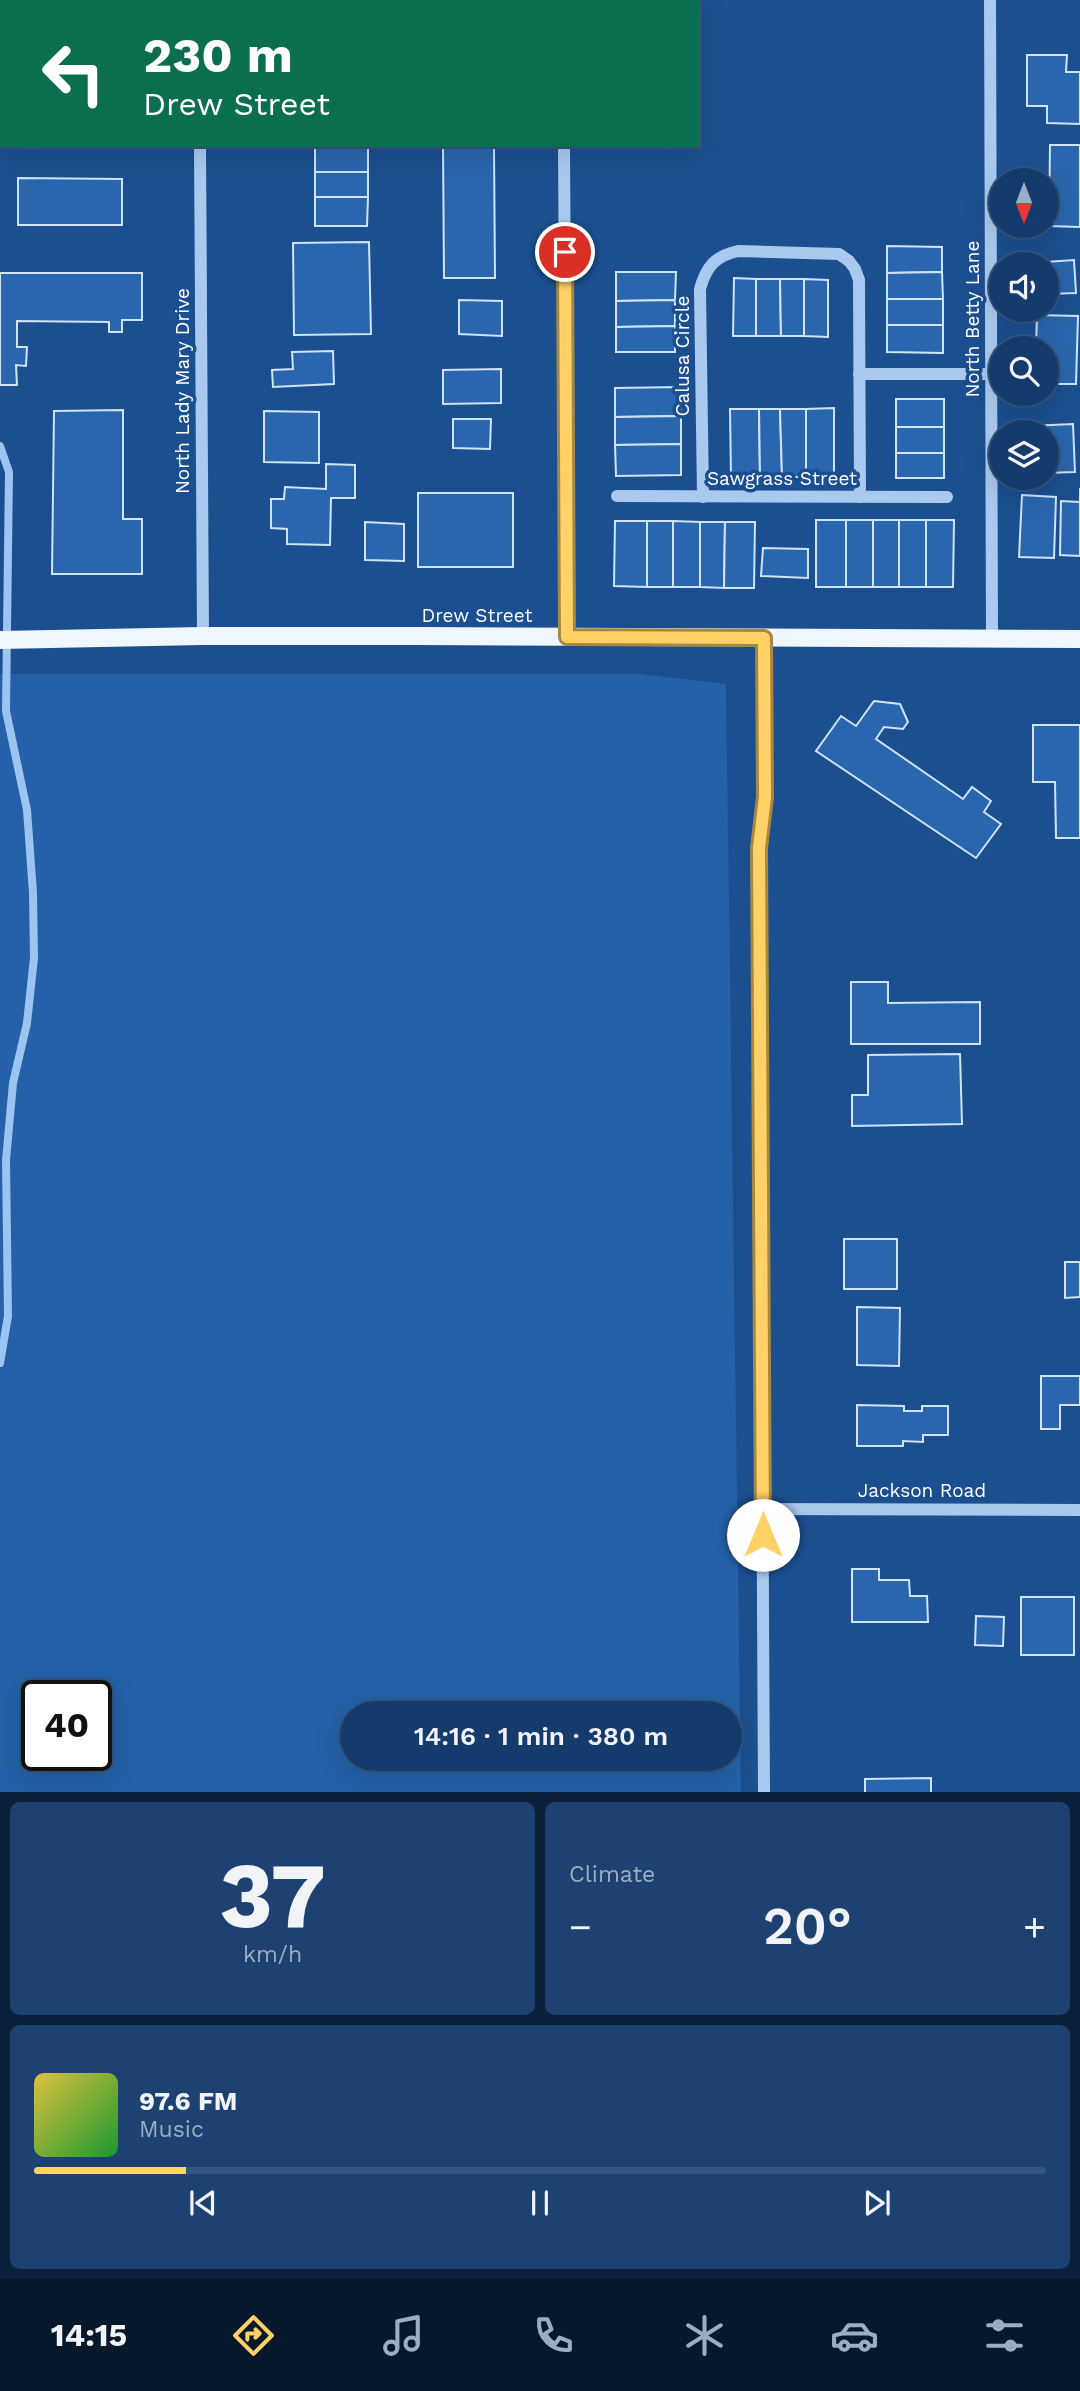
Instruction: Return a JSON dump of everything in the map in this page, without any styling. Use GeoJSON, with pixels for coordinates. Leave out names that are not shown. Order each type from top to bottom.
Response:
{"type":"FeatureCollection","features":[{"type":"Feature","properties":{"kind":"main road","name":"Drew Street"},"geometry":{"type":"LineString","coordinates":[[0,640],[203,636],[1080,639]]}},
{"type":"Feature","properties":{"kind":"street","name":"North Betty Lane"},"geometry":{"type":"LineString","coordinates":[[990,0],[991,336]]}},
{"type":"Feature","properties":{"kind":"street","name":"North Lady Mary Drive"},"geometry":{"type":"LineString","coordinates":[[200,147],[203,636]]}},
{"type":"Feature","properties":{"kind":"street"},"geometry":{"type":"LineString","coordinates":[[564,147],[567,637]]}},
{"type":"Feature","properties":{"kind":"street","name":"Calusa Circle"},"geometry":{"type":"LineString","coordinates":[[703,497],[700,289],[705,273],[714,261],[723,254],[737,251],[839,254],[849,261],[859,280],[860,497]]}},
{"type":"Feature","properties":{"kind":"street"},"geometry":{"type":"LineString","coordinates":[[859,374],[989,374]]}},
{"type":"Feature","properties":{"kind":"street","name":"North Betty Lane"},"geometry":{"type":"LineString","coordinates":[[991,406],[992,639]]}},
{"type":"Feature","properties":{"kind":"street","name":"Sawgrass Street"},"geometry":{"type":"LineString","coordinates":[[617,496],[947,497]]}},
{"type":"Feature","properties":{"kind":"street"},"geometry":{"type":"LineString","coordinates":[[764,638],[765,797],[759,848],[764,1792]]}},
{"type":"Feature","properties":{"kind":"street","name":"Jackson Road"},"geometry":{"type":"LineString","coordinates":[[763,1509],[1080,1510]]}},
{"type":"Feature","properties":{"kind":"shaded area"},"geometry":{"type":"Polygon","coordinates":[[[0,674],[641,674],[726,684],[740,1701],[340,1701],[340,1771],[741,1771],[741,1792],[0,1792],[0,674]]]}},
{"type":"Feature","properties":{"kind":"building"},"geometry":{"type":"Polygon","coordinates":[[[1027,55],[1067,55],[1066,72],[1080,72],[1080,124],[1047,123],[1047,106],[1027,106],[1027,55]]]}},
{"type":"Feature","properties":{"kind":"building"},"geometry":{"type":"Polygon","coordinates":[[[1050,145],[1080,145],[1080,227],[1059,226],[1059,168],[1050,168],[1050,145]]]}},
{"type":"Feature","properties":{"kind":"building"},"geometry":{"type":"Polygon","coordinates":[[[315,147],[368,148],[368,172],[315,172],[315,147]]]}},
{"type":"Feature","properties":{"kind":"building"},"geometry":{"type":"Polygon","coordinates":[[[443,147],[494,147],[495,278],[444,278],[443,147]]]}},
{"type":"Feature","properties":{"kind":"building"},"geometry":{"type":"Polygon","coordinates":[[[315,172],[368,172],[368,197],[315,197],[315,172]]]}},
{"type":"Feature","properties":{"kind":"building"},"geometry":{"type":"Polygon","coordinates":[[[18,178],[122,179],[122,225],[18,225],[18,178]]]}},
{"type":"Feature","properties":{"kind":"building"},"geometry":{"type":"Polygon","coordinates":[[[315,197],[368,197],[367,226],[315,226],[315,197]]]}},
{"type":"Feature","properties":{"kind":"building"},"geometry":{"type":"Polygon","coordinates":[[[369,242],[371,334],[294,335],[293,243],[369,242]]]}},
{"type":"Feature","properties":{"kind":"building"},"geometry":{"type":"Polygon","coordinates":[[[887,246],[942,247],[942,272],[887,273],[887,246]]]}},
{"type":"Feature","properties":{"kind":"building"},"geometry":{"type":"Polygon","coordinates":[[[1074,260],[1076,293],[1059,294],[1059,261],[1074,260]]]}},
{"type":"Feature","properties":{"kind":"building"},"geometry":{"type":"Polygon","coordinates":[[[616,272],[676,272],[675,300],[616,301],[616,272]]]}},
{"type":"Feature","properties":{"kind":"building"},"geometry":{"type":"Polygon","coordinates":[[[942,272],[943,299],[887,299],[887,273],[942,272]]]}},
{"type":"Feature","properties":{"kind":"building"},"geometry":{"type":"Polygon","coordinates":[[[0,273],[142,273],[142,320],[122,320],[122,332],[109,332],[109,322],[17,321],[17,347],[27,347],[26,366],[16,365],[17,385],[0,385],[0,273]]]}},
{"type":"Feature","properties":{"kind":"building"},"geometry":{"type":"Polygon","coordinates":[[[734,278],[756,279],[756,336],[733,336],[734,278]]]}},
{"type":"Feature","properties":{"kind":"building"},"geometry":{"type":"Polygon","coordinates":[[[756,279],[780,279],[781,336],[756,336],[756,279]]]}},
{"type":"Feature","properties":{"kind":"building"},"geometry":{"type":"Polygon","coordinates":[[[780,279],[804,279],[804,336],[781,336],[780,279]]]}},
{"type":"Feature","properties":{"kind":"building"},"geometry":{"type":"Polygon","coordinates":[[[804,279],[828,280],[828,337],[804,336],[804,279]]]}},
{"type":"Feature","properties":{"kind":"building"},"geometry":{"type":"Polygon","coordinates":[[[887,299],[943,299],[943,325],[887,325],[887,299]]]}},
{"type":"Feature","properties":{"kind":"building"},"geometry":{"type":"Polygon","coordinates":[[[459,300],[502,301],[502,336],[459,334],[459,300]]]}},
{"type":"Feature","properties":{"kind":"building"},"geometry":{"type":"Polygon","coordinates":[[[675,300],[675,326],[616,327],[616,301],[675,300]]]}},
{"type":"Feature","properties":{"kind":"building"},"geometry":{"type":"Polygon","coordinates":[[[1059,316],[1078,316],[1076,384],[1059,384],[1059,336],[1036,336],[1037,322],[1059,322],[1059,316]]]}},
{"type":"Feature","properties":{"kind":"building"},"geometry":{"type":"Polygon","coordinates":[[[887,325],[943,325],[943,353],[887,352],[887,325]]]}},
{"type":"Feature","properties":{"kind":"building"},"geometry":{"type":"Polygon","coordinates":[[[675,326],[675,352],[616,352],[616,327],[675,326]]]}},
{"type":"Feature","properties":{"kind":"building"},"geometry":{"type":"Polygon","coordinates":[[[333,351],[334,384],[273,387],[272,370],[293,369],[292,352],[333,351]]]}},
{"type":"Feature","properties":{"kind":"building"},"geometry":{"type":"Polygon","coordinates":[[[501,369],[501,403],[443,404],[443,370],[501,369]]]}},
{"type":"Feature","properties":{"kind":"building"},"geometry":{"type":"Polygon","coordinates":[[[680,387],[681,416],[615,417],[615,388],[680,387]]]}},
{"type":"Feature","properties":{"kind":"building"},"geometry":{"type":"Polygon","coordinates":[[[896,399],[944,399],[944,427],[896,427],[896,399]]]}},
{"type":"Feature","properties":{"kind":"building"},"geometry":{"type":"Polygon","coordinates":[[[834,408],[834,477],[806,477],[806,409],[834,408]]]}},
{"type":"Feature","properties":{"kind":"building"},"geometry":{"type":"Polygon","coordinates":[[[730,409],[759,409],[760,477],[731,477],[730,409]]]}},
{"type":"Feature","properties":{"kind":"building"},"geometry":{"type":"Polygon","coordinates":[[[759,409],[780,409],[782,477],[760,477],[759,409]]]}},
{"type":"Feature","properties":{"kind":"building"},"geometry":{"type":"Polygon","coordinates":[[[780,409],[806,409],[806,477],[782,477],[780,409]]]}},
{"type":"Feature","properties":{"kind":"building"},"geometry":{"type":"Polygon","coordinates":[[[123,410],[123,519],[142,519],[142,574],[52,574],[54,411],[123,410]]]}},
{"type":"Feature","properties":{"kind":"building"},"geometry":{"type":"Polygon","coordinates":[[[264,411],[319,412],[319,463],[264,462],[264,411]]]}},
{"type":"Feature","properties":{"kind":"building"},"geometry":{"type":"Polygon","coordinates":[[[681,416],[681,444],[615,445],[615,417],[681,416]]]}},
{"type":"Feature","properties":{"kind":"building"},"geometry":{"type":"Polygon","coordinates":[[[453,419],[491,419],[490,449],[453,448],[453,419]]]}},
{"type":"Feature","properties":{"kind":"building"},"geometry":{"type":"Polygon","coordinates":[[[1073,424],[1075,472],[1059,473],[1059,425],[1073,424]]]}},
{"type":"Feature","properties":{"kind":"building"},"geometry":{"type":"Polygon","coordinates":[[[896,427],[944,427],[944,453],[896,453],[896,427]]]}},
{"type":"Feature","properties":{"kind":"building"},"geometry":{"type":"Polygon","coordinates":[[[681,444],[681,475],[616,476],[615,445],[681,444]]]}},
{"type":"Feature","properties":{"kind":"building"},"geometry":{"type":"Polygon","coordinates":[[[896,453],[944,453],[944,478],[896,478],[896,453]]]}},
{"type":"Feature","properties":{"kind":"building"},"geometry":{"type":"Polygon","coordinates":[[[326,464],[355,465],[355,498],[331,498],[330,545],[287,544],[287,529],[271,528],[271,499],[284,499],[285,487],[326,489],[326,464]]]}},
{"type":"Feature","properties":{"kind":"building"},"geometry":{"type":"Polygon","coordinates":[[[418,493],[513,493],[513,567],[418,567],[418,493]]]}},
{"type":"Feature","properties":{"kind":"building"},"geometry":{"type":"Polygon","coordinates":[[[1022,495],[1056,497],[1054,558],[1019,557],[1022,495]]]}},
{"type":"Feature","properties":{"kind":"building"},"geometry":{"type":"Polygon","coordinates":[[[1061,501],[1080,502],[1080,556],[1060,555],[1061,501]]]}},
{"type":"Feature","properties":{"kind":"building"},"geometry":{"type":"Polygon","coordinates":[[[816,520],[846,520],[846,587],[816,587],[816,520]]]}},
{"type":"Feature","properties":{"kind":"building"},"geometry":{"type":"Polygon","coordinates":[[[846,520],[873,520],[873,587],[846,587],[846,520]]]}},
{"type":"Feature","properties":{"kind":"building"},"geometry":{"type":"Polygon","coordinates":[[[873,520],[899,520],[899,587],[873,587],[873,520]]]}},
{"type":"Feature","properties":{"kind":"building"},"geometry":{"type":"Polygon","coordinates":[[[899,520],[926,520],[926,587],[899,587],[899,520]]]}},
{"type":"Feature","properties":{"kind":"building"},"geometry":{"type":"Polygon","coordinates":[[[926,520],[954,520],[953,587],[926,587],[926,520]]]}},
{"type":"Feature","properties":{"kind":"building"},"geometry":{"type":"Polygon","coordinates":[[[615,521],[647,521],[647,587],[614,586],[615,521]]]}},
{"type":"Feature","properties":{"kind":"building"},"geometry":{"type":"Polygon","coordinates":[[[647,521],[673,521],[673,587],[647,587],[647,521]]]}},
{"type":"Feature","properties":{"kind":"building"},"geometry":{"type":"Polygon","coordinates":[[[673,521],[700,522],[700,587],[673,587],[673,521]]]}},
{"type":"Feature","properties":{"kind":"building"},"geometry":{"type":"Polygon","coordinates":[[[365,522],[404,524],[404,561],[365,560],[365,522]]]}},
{"type":"Feature","properties":{"kind":"building"},"geometry":{"type":"Polygon","coordinates":[[[700,522],[725,522],[724,588],[700,587],[700,522]]]}},
{"type":"Feature","properties":{"kind":"building"},"geometry":{"type":"Polygon","coordinates":[[[725,522],[755,522],[754,588],[724,588],[725,522]]]}},
{"type":"Feature","properties":{"kind":"building"},"geometry":{"type":"Polygon","coordinates":[[[763,548],[808,549],[808,578],[761,576],[763,548]]]}},
{"type":"Feature","properties":{"kind":"building"},"geometry":{"type":"Polygon","coordinates":[[[874,701],[900,704],[908,722],[903,729],[884,727],[876,739],[963,799],[972,787],[991,801],[984,812],[1001,824],[976,858],[816,751],[841,716],[856,726],[874,701]]]}},
{"type":"Feature","properties":{"kind":"building"},"geometry":{"type":"Polygon","coordinates":[[[1033,725],[1080,725],[1080,838],[1056,838],[1055,782],[1033,782],[1033,725]]]}},
{"type":"Feature","properties":{"kind":"building"},"geometry":{"type":"Polygon","coordinates":[[[851,982],[888,982],[888,1003],[980,1002],[980,1044],[851,1044],[851,982]]]}},
{"type":"Feature","properties":{"kind":"building"},"geometry":{"type":"Polygon","coordinates":[[[960,1054],[962,1124],[852,1126],[852,1095],[868,1095],[868,1055],[960,1054]]]}},
{"type":"Feature","properties":{"kind":"building"},"geometry":{"type":"Polygon","coordinates":[[[844,1239],[897,1239],[897,1289],[844,1289],[844,1239]]]}},
{"type":"Feature","properties":{"kind":"building"},"geometry":{"type":"Polygon","coordinates":[[[1065,1262],[1080,1262],[1080,1297],[1065,1298],[1065,1262]]]}},
{"type":"Feature","properties":{"kind":"building"},"geometry":{"type":"Polygon","coordinates":[[[857,1307],[900,1308],[899,1366],[857,1365],[857,1307]]]}},
{"type":"Feature","properties":{"kind":"building"},"geometry":{"type":"Polygon","coordinates":[[[1041,1376],[1080,1376],[1080,1405],[1060,1405],[1060,1429],[1041,1429],[1041,1376]]]}},
{"type":"Feature","properties":{"kind":"building"},"geometry":{"type":"Polygon","coordinates":[[[857,1405],[904,1406],[904,1411],[922,1411],[922,1406],[948,1406],[948,1435],[923,1435],[923,1442],[903,1441],[903,1446],[857,1446],[857,1405]]]}},
{"type":"Feature","properties":{"kind":"building"},"geometry":{"type":"Polygon","coordinates":[[[852,1569],[879,1569],[879,1580],[909,1580],[910,1596],[927,1596],[928,1622],[852,1622],[852,1569]]]}},
{"type":"Feature","properties":{"kind":"building"},"geometry":{"type":"Polygon","coordinates":[[[1021,1597],[1074,1597],[1074,1655],[1021,1655],[1021,1597]]]}},
{"type":"Feature","properties":{"kind":"building"},"geometry":{"type":"Polygon","coordinates":[[[976,1616],[1004,1617],[1003,1646],[975,1645],[976,1616]]]}},
{"type":"Feature","properties":{"kind":"building"},"geometry":{"type":"Polygon","coordinates":[[[931,1778],[931,1792],[865,1792],[865,1779],[931,1778]]]}},
{"type":"Feature","properties":{"kind":"waterway"},"geometry":{"type":"LineString","coordinates":[[0,446],[9,472],[6,711],[27,810],[34,958],[27,1023],[13,1083],[6,1160],[8,1316],[0,1363]]}},
{"type":"Feature","properties":{"kind":"route"},"geometry":{"type":"LineString","coordinates":[[565,252],[567,637],[764,638],[765,797],[759,848],[763,1535]]}}]}
